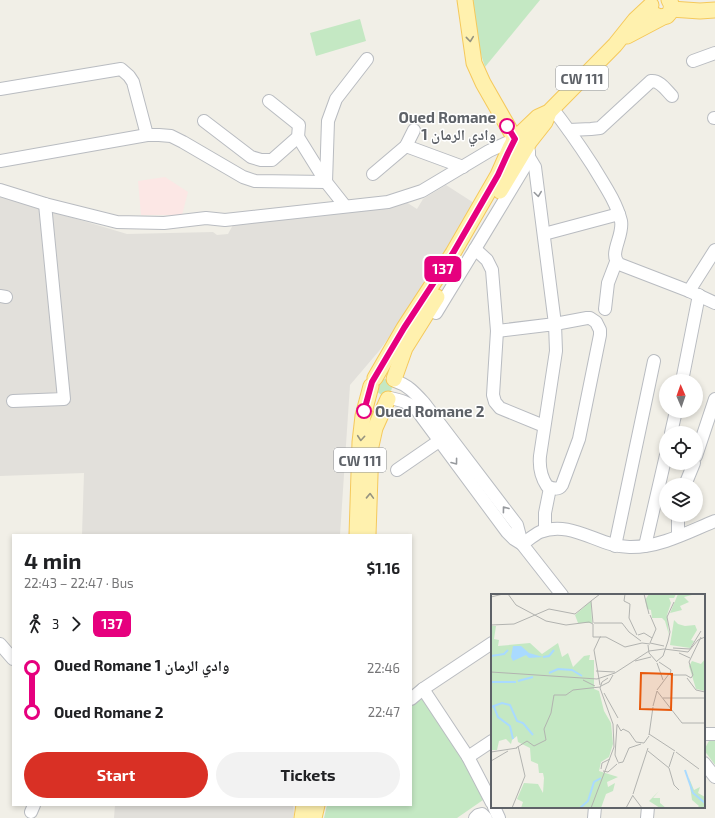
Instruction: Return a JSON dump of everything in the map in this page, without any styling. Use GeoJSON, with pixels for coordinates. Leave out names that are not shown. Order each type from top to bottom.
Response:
{"type":"FeatureCollection","features":[{"type":"Feature","properties":{"kind":"main road"},"geometry":{"type":"LineString","coordinates":[[368,534],[371,446],[375,428],[389,398],[396,390],[394,380],[401,357],[524,147],[486,90],[474,63],[465,0]]}},
{"type":"Feature","properties":{"kind":"main road"},"geometry":{"type":"LineString","coordinates":[[704,0],[715,9]]}},
{"type":"Feature","properties":{"kind":"main road"},"geometry":{"type":"LineString","coordinates":[[652,3],[651,9],[654,14],[670,6],[700,11],[715,9]]}},
{"type":"Feature","properties":{"kind":"main road","name":"CW 111"},"geometry":{"type":"LineString","coordinates":[[357,534],[360,442],[363,416],[373,382],[404,328],[453,253],[498,175],[508,153],[524,147],[538,117],[551,110],[615,44],[652,3]]}},
{"type":"Feature","properties":{"kind":"main road"},"geometry":{"type":"LineString","coordinates":[[615,44],[670,6]]}},
{"type":"Feature","properties":{"kind":"main road"},"geometry":{"type":"LineString","coordinates":[[389,398],[378,398],[374,395],[373,382],[382,374],[387,375],[394,380]]}},
{"type":"Feature","properties":{"kind":"main road"},"geometry":{"type":"LineString","coordinates":[[302,818],[304,806]]}},
{"type":"Feature","properties":{"kind":"main road"},"geometry":{"type":"LineString","coordinates":[[314,818],[317,806]]}},
{"type":"Feature","properties":{"kind":"street"},"geometry":{"type":"LineString","coordinates":[[693,61],[715,53]]}},
{"type":"Feature","properties":{"kind":"street"},"geometry":{"type":"LineString","coordinates":[[326,182],[328,120],[336,99],[367,59]]}},
{"type":"Feature","properties":{"kind":"street"},"geometry":{"type":"LineString","coordinates":[[0,89],[121,69],[134,82],[147,135]]}},
{"type":"Feature","properties":{"kind":"street"},"geometry":{"type":"LineString","coordinates":[[569,130],[600,128],[651,81],[655,80],[659,82],[672,96]]}},
{"type":"Feature","properties":{"kind":"street"},"geometry":{"type":"LineString","coordinates":[[269,101],[298,125],[298,136],[326,182],[345,206]]}},
{"type":"Feature","properties":{"kind":"street"},"geometry":{"type":"LineString","coordinates":[[551,110],[569,130],[606,186],[619,214],[621,231],[614,255],[616,262],[608,284],[605,309]]}},
{"type":"Feature","properties":{"kind":"street"},"geometry":{"type":"LineString","coordinates":[[204,121],[251,157],[261,160],[272,160],[298,136]]}},
{"type":"Feature","properties":{"kind":"street"},"geometry":{"type":"LineString","coordinates":[[373,174],[406,146],[414,130]]}},
{"type":"Feature","properties":{"kind":"street"},"geometry":{"type":"LineString","coordinates":[[0,161],[147,135],[159,135],[171,136],[244,177],[255,181],[326,182]]}},
{"type":"Feature","properties":{"kind":"street"},"geometry":{"type":"LineString","coordinates":[[406,146],[463,167]]}},
{"type":"Feature","properties":{"kind":"street"},"geometry":{"type":"LineString","coordinates":[[0,190],[45,204],[117,222],[164,223],[206,218],[225,220],[388,202],[422,191],[489,151],[524,147]]}},
{"type":"Feature","properties":{"kind":"street"},"geometry":{"type":"LineString","coordinates":[[497,331],[555,324],[583,318],[590,318],[596,322],[600,330],[579,439],[562,485],[557,489],[547,486],[543,479],[540,466],[544,426],[556,351],[555,324],[535,167],[524,147]]}},
{"type":"Feature","properties":{"kind":"street"},"geometry":{"type":"LineString","coordinates":[[401,357],[407,355],[421,336],[527,163],[524,147]]}},
{"type":"Feature","properties":{"kind":"street"},"geometry":{"type":"LineString","coordinates":[[13,401],[64,399],[45,204]]}},
{"type":"Feature","properties":{"kind":"street"},"geometry":{"type":"LineString","coordinates":[[544,234],[619,214]]}},
{"type":"Feature","properties":{"kind":"street"},"geometry":{"type":"LineString","coordinates":[[475,249],[487,260],[492,270],[497,331],[495,402],[500,408],[544,426]]}},
{"type":"Feature","properties":{"kind":"street"},"geometry":{"type":"LineString","coordinates":[[683,374],[694,293],[715,250]]}},
{"type":"Feature","properties":{"kind":"street"},"geometry":{"type":"LineString","coordinates":[[616,262],[694,293],[715,304]]}},
{"type":"Feature","properties":{"kind":"street"},"geometry":{"type":"LineString","coordinates":[[615,546],[654,361]]}},
{"type":"Feature","properties":{"kind":"street"},"geometry":{"type":"LineString","coordinates":[[394,380],[403,383],[410,388],[439,441],[507,532],[522,544],[560,594]]}},
{"type":"Feature","properties":{"kind":"street"},"geometry":{"type":"LineString","coordinates":[[389,398],[420,406],[517,525],[522,544]]}},
{"type":"Feature","properties":{"kind":"street"},"geometry":{"type":"LineString","coordinates":[[703,435],[715,399]]}},
{"type":"Feature","properties":{"kind":"street"},"geometry":{"type":"LineString","coordinates":[[397,470],[439,441]]}},
{"type":"Feature","properties":{"kind":"street"},"geometry":{"type":"LineString","coordinates":[[645,546],[663,470]]}},
{"type":"Feature","properties":{"kind":"street"},"geometry":{"type":"LineString","coordinates":[[545,530],[545,513],[550,488]]}},
{"type":"Feature","properties":{"kind":"street"},"geometry":{"type":"LineString","coordinates":[[522,544],[539,532],[558,529],[571,530],[615,546],[645,546],[663,542],[715,521]]}},
{"type":"Feature","properties":{"kind":"street"},"geometry":{"type":"LineString","coordinates":[[678,522],[678,536]]}},
{"type":"Feature","properties":{"kind":"street"},"geometry":{"type":"LineString","coordinates":[[0,644],[12,658]]}},
{"type":"Feature","properties":{"kind":"street"},"geometry":{"type":"LineString","coordinates":[[412,698],[491,644]]}},
{"type":"Feature","properties":{"kind":"street"},"geometry":{"type":"LineString","coordinates":[[424,690],[468,757],[491,801]]}},
{"type":"Feature","properties":{"kind":"street"},"geometry":{"type":"LineString","coordinates":[[468,757],[491,742]]}},
{"type":"Feature","properties":{"kind":"street"},"geometry":{"type":"LineString","coordinates":[[705,764],[715,777]]}},
{"type":"Feature","properties":{"kind":"street"},"geometry":{"type":"LineString","coordinates":[[494,808],[499,818]]}},
{"type":"Feature","properties":{"kind":"street"},"geometry":{"type":"LineString","coordinates":[[594,818],[595,808]]}},
{"type":"Feature","properties":{"kind":"street"},"geometry":{"type":"LineString","coordinates":[[647,818],[648,808]]}},
{"type":"Feature","properties":{"kind":"street"},"geometry":{"type":"LineString","coordinates":[[476,818],[478,815],[482,814],[486,818]]}},
{"type":"Feature","properties":{"kind":"shaded area"},"geometry":{"type":"Polygon","coordinates":[[[165,177],[188,192],[182,215],[141,215],[138,181],[165,177]]]}},
{"type":"Feature","properties":{"kind":"shaded area"},"geometry":{"type":"Polygon","coordinates":[[[446,185],[474,203],[434,275],[379,351],[350,385],[340,534],[82,534],[84,473],[0,476],[0,196],[127,234],[213,232],[217,235],[228,234],[234,223],[406,202],[417,209],[423,199],[446,185]]]}},
{"type":"Feature","properties":{"kind":"shaded area"},"geometry":{"type":"Polygon","coordinates":[[[115,806],[293,806],[294,814],[293,818],[114,818],[115,806]]]}},
{"type":"Feature","properties":{"kind":"green space"},"geometry":{"type":"Polygon","coordinates":[[[473,0],[540,0],[485,67],[478,45],[473,0]]]}},
{"type":"Feature","properties":{"kind":"green space"},"geometry":{"type":"Polygon","coordinates":[[[360,19],[366,41],[316,56],[310,33],[360,19]]]}},
{"type":"Feature","properties":{"kind":"green space"},"geometry":{"type":"Polygon","coordinates":[[[384,379],[391,384],[392,387],[387,394],[384,395],[377,390],[376,387],[381,380],[384,379]]]}},
{"type":"Feature","properties":{"kind":"green space"},"geometry":{"type":"Polygon","coordinates":[[[422,699],[459,752],[483,800],[457,818],[324,818],[327,806],[412,806],[412,706],[422,699]]]}},
{"type":"Feature","properties":{"kind":"green space"},"geometry":{"type":"Polygon","coordinates":[[[710,739],[715,739],[715,765],[705,751],[710,739]]]}},
{"type":"Feature","properties":{"kind":"bus line","name":"137"},"geometry":{"type":"LineString","coordinates":[[364,411],[372,382],[404,328],[453,253],[502,168],[515,139],[507,126]]}},
{"type":"Feature","properties":{"kind":"place","name":"Oued Romane 1 وادي الرمان"},"geometry":{"type":"Point","coordinates":[507,126]}},
{"type":"Feature","properties":{"kind":"place","name":"Oued Romane 2"},"geometry":{"type":"Point","coordinates":[364,411]}}]}
